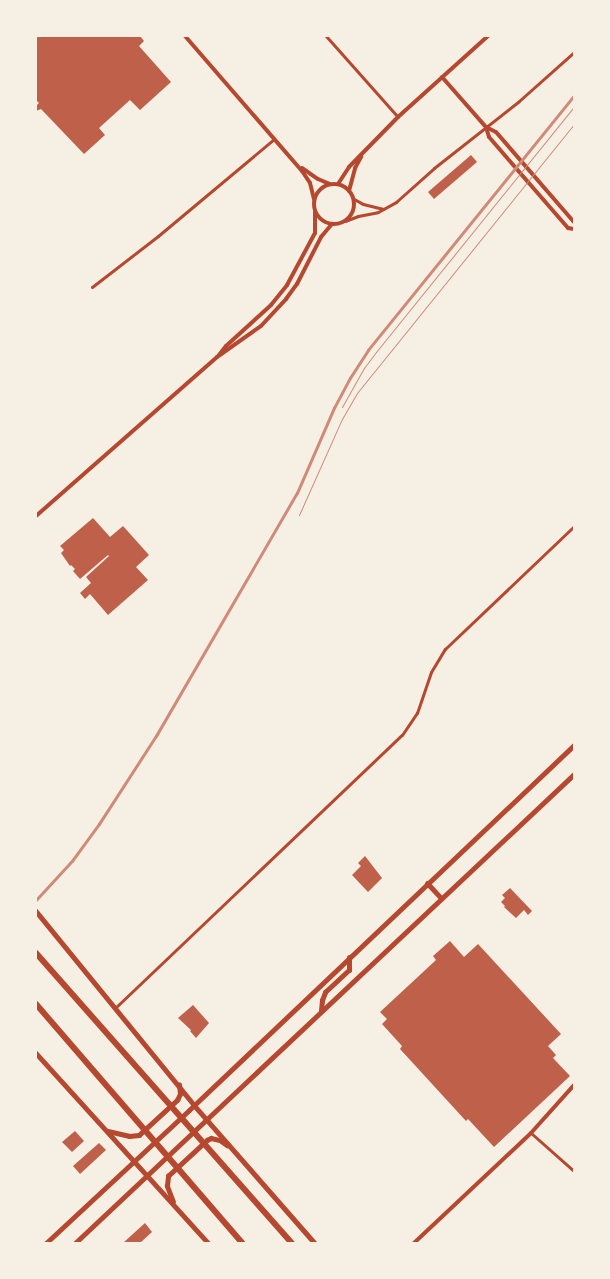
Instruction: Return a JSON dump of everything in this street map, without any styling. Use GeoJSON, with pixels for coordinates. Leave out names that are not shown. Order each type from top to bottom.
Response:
{"type":"FeatureCollection","features":[{"type":"Feature","properties":{"kind":"highway"},"geometry":{"type":"LineString","coordinates":[[36,953],[292,1243]]}},
{"type":"Feature","properties":{"kind":"highway"},"geometry":{"type":"LineString","coordinates":[[36,1004],[242,1243]]}},
{"type":"Feature","properties":{"kind":"main road"},"geometry":{"type":"LineString","coordinates":[[46,1243],[133,1160],[189,1110],[574,745]]}},
{"type":"Feature","properties":{"kind":"main road"},"geometry":{"type":"LineString","coordinates":[[75,1243],[157,1167],[200,1124],[321,1010],[574,774]]}},
{"type":"Feature","properties":{"kind":"main road"},"geometry":{"type":"LineString","coordinates":[[427,883],[441,898]]}},
{"type":"Feature","properties":{"kind":"main road"},"geometry":{"type":"LineString","coordinates":[[36,911],[178,1086],[314,1243]]}},
{"type":"Feature","properties":{"kind":"main road"},"geometry":{"type":"LineString","coordinates":[[321,1010],[325,992],[349,970],[349,957]]}},
{"type":"Feature","properties":{"kind":"main road"},"geometry":{"type":"LineString","coordinates":[[36,1053],[208,1243]]}},
{"type":"Feature","properties":{"kind":"main road"},"geometry":{"type":"LineString","coordinates":[[107,1131],[129,1136],[139,1135],[177,1100],[180,1094],[178,1086]]}},
{"type":"Feature","properties":{"kind":"main road"},"geometry":{"type":"LineString","coordinates":[[174,1206],[167,1186],[168,1176],[207,1140],[211,1138],[220,1140],[237,1154]]}},
{"type":"Feature","properties":{"kind":"street"},"geometry":{"type":"LineString","coordinates":[[184,36],[295,162],[310,183],[314,199],[315,233],[294,274],[271,305],[226,346],[218,357]]}},
{"type":"Feature","properties":{"kind":"street"},"geometry":{"type":"LineString","coordinates":[[326,36],[398,117]]}},
{"type":"Feature","properties":{"kind":"street"},"geometry":{"type":"LineString","coordinates":[[338,184],[349,167],[398,117],[488,36]]}},
{"type":"Feature","properties":{"kind":"street"},"geometry":{"type":"LineString","coordinates":[[36,516],[218,357],[251,334],[286,299],[305,270],[321,237],[332,224],[384,209],[402,198],[434,168],[519,101],[574,52]]}},
{"type":"Feature","properties":{"kind":"street"},"geometry":{"type":"LineString","coordinates":[[442,77],[486,127],[496,132],[574,222]]}},
{"type":"Feature","properties":{"kind":"street"},"geometry":{"type":"LineString","coordinates":[[486,127],[489,137],[493,142],[568,228],[574,229]]}},
{"type":"Feature","properties":{"kind":"street"},"geometry":{"type":"LineString","coordinates":[[92,287],[158,236],[274,139]]}},
{"type":"Feature","properties":{"kind":"street"},"geometry":{"type":"LineString","coordinates":[[349,191],[355,168],[363,153]]}},
{"type":"Feature","properties":{"kind":"street"},"geometry":{"type":"LineString","coordinates":[[295,162],[318,179],[330,184],[338,184],[349,191],[354,198],[363,204],[384,209]]}},
{"type":"Feature","properties":{"kind":"street"},"geometry":{"type":"LineString","coordinates":[[314,199],[319,189],[330,184]]}},
{"type":"Feature","properties":{"kind":"street"},"geometry":{"type":"LineString","coordinates":[[345,221],[353,211],[354,198]]}},
{"type":"Feature","properties":{"kind":"street"},"geometry":{"type":"LineString","coordinates":[[315,212],[319,218],[332,224]]}},
{"type":"Feature","properties":{"kind":"street"},"geometry":{"type":"LineString","coordinates":[[115,1009],[402,735],[417,713],[431,672],[445,649],[574,526]]}},
{"type":"Feature","properties":{"kind":"street"},"geometry":{"type":"LineString","coordinates":[[414,1243],[531,1133],[574,1085]]}},
{"type":"Feature","properties":{"kind":"street"},"geometry":{"type":"LineString","coordinates":[[531,1133],[574,1171]]}},
{"type":"Feature","properties":{"kind":"building"},"geometry":{"type":"Polygon","coordinates":[[[36,36],[140,36],[144,41],[139,46],[171,82],[140,110],[130,100],[99,128],[105,135],[84,154],[41,109],[36,111],[36,106],[39,103],[36,100],[36,36]]]}},
{"type":"Feature","properties":{"kind":"building"},"geometry":{"type":"Polygon","coordinates":[[[471,155],[477,162],[434,199],[428,192],[471,155]]]}},
{"type":"Feature","properties":{"kind":"building"},"geometry":{"type":"Polygon","coordinates":[[[93,518],[110,537],[123,526],[149,555],[136,567],[148,580],[108,615],[90,594],[85,599],[80,593],[91,583],[86,577],[109,556],[108,555],[80,579],[73,571],[75,569],[71,565],[70,566],[61,553],[64,550],[60,546],[93,518]]]}},
{"type":"Feature","properties":{"kind":"building"},"geometry":{"type":"Polygon","coordinates":[[[365,856],[382,878],[368,892],[352,875],[361,866],[358,863],[365,856]]]}},
{"type":"Feature","properties":{"kind":"building"},"geometry":{"type":"Polygon","coordinates":[[[510,888],[532,911],[528,915],[524,910],[516,918],[504,907],[505,906],[501,902],[505,898],[502,895],[510,888]]]}},
{"type":"Feature","properties":{"kind":"building"},"geometry":{"type":"Polygon","coordinates":[[[450,941],[464,957],[478,944],[561,1034],[548,1046],[556,1055],[553,1058],[570,1076],[494,1147],[468,1119],[466,1121],[400,1049],[402,1046],[382,1024],[387,1019],[380,1012],[436,960],[433,956],[450,941]]]}},
{"type":"Feature","properties":{"kind":"building"},"geometry":{"type":"Polygon","coordinates":[[[193,1005],[209,1023],[196,1038],[190,1031],[191,1030],[178,1018],[193,1005]]]}},
{"type":"Feature","properties":{"kind":"building"},"geometry":{"type":"Polygon","coordinates":[[[75,1131],[84,1141],[72,1152],[62,1142],[75,1131]]]}},
{"type":"Feature","properties":{"kind":"building"},"geometry":{"type":"Polygon","coordinates":[[[99,1143],[106,1150],[80,1174],[73,1166],[99,1143]]]}},
{"type":"Feature","properties":{"kind":"building"},"geometry":{"type":"Polygon","coordinates":[[[145,1223],[152,1232],[140,1243],[123,1243],[145,1223]]]}},
{"type":"Feature","properties":{"kind":"tram line"},"geometry":{"type":"LineString","coordinates":[[342,407],[364,368],[376,352],[574,107]]}},
{"type":"Feature","properties":{"kind":"tram line"},"geometry":{"type":"LineString","coordinates":[[299,515],[342,419],[357,393],[574,124]]}},
{"type":"Feature","properties":{"kind":"railway"},"geometry":{"type":"LineString","coordinates":[[36,900],[72,861],[99,824],[156,736],[297,493],[334,408],[350,378],[368,350],[574,96]]}}]}
